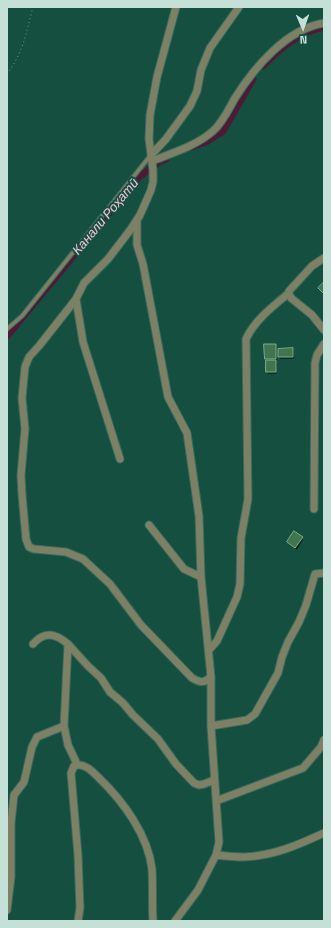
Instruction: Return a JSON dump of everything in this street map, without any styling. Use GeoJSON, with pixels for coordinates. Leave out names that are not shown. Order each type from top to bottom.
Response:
{"type":"FeatureCollection","features":[{"type":"Feature","properties":{"kind":"street"},"geometry":{"type":"LineString","coordinates":[[176,7],[157,77],[150,115],[149,139],[153,182],[151,190],[137,220],[131,229],[108,259],[84,283],[76,299],[40,346],[29,357],[25,367],[22,398],[25,429],[21,475],[22,494],[28,544],[31,548],[66,552],[83,559],[110,584],[141,625],[192,678],[200,682],[204,682],[212,677]]}},
{"type":"Feature","properties":{"kind":"street"},"geometry":{"type":"LineString","coordinates":[[152,163],[166,139],[190,106],[197,91],[201,70],[210,48],[239,7]]}},
{"type":"Feature","properties":{"kind":"street"},"geometry":{"type":"LineString","coordinates":[[152,163],[204,138],[213,131],[225,116],[233,100],[253,72],[267,56],[293,36],[311,26],[324,23]]}},
{"type":"Feature","properties":{"kind":"street"},"geometry":{"type":"LineString","coordinates":[[137,220],[137,245],[143,264],[168,396],[187,433],[199,516],[201,577],[212,677],[211,726],[218,842],[216,855],[198,890],[176,921]]}},
{"type":"Feature","properties":{"kind":"street"},"geometry":{"type":"LineString","coordinates":[[209,650],[217,641],[237,597],[240,584],[241,538],[248,499],[246,339],[251,329],[267,312],[289,293],[312,266],[324,258]]}},
{"type":"Feature","properties":{"kind":"street"},"geometry":{"type":"LineString","coordinates":[[289,293],[290,298],[312,315],[324,330]]}},
{"type":"Feature","properties":{"kind":"street"},"geometry":{"type":"LineString","coordinates":[[76,299],[83,342],[120,459]]}},
{"type":"Feature","properties":{"kind":"street"},"geometry":{"type":"LineString","coordinates":[[314,509],[315,363],[317,355],[324,344]]}},
{"type":"Feature","properties":{"kind":"street"},"geometry":{"type":"LineString","coordinates":[[149,525],[184,568],[201,577]]}},
{"type":"Feature","properties":{"kind":"street"},"geometry":{"type":"LineString","coordinates":[[211,726],[247,720],[255,714],[278,673],[284,652],[306,605],[315,574],[324,573]]}},
{"type":"Feature","properties":{"kind":"street"},"geometry":{"type":"LineString","coordinates":[[33,644],[37,640],[47,635],[58,636],[68,644],[101,678],[110,692],[123,703],[158,739],[176,764],[194,783],[199,785],[214,780]]}},
{"type":"Feature","properties":{"kind":"street"},"geometry":{"type":"LineString","coordinates":[[68,644],[64,726],[68,745],[77,764]]}},
{"type":"Feature","properties":{"kind":"street"},"geometry":{"type":"LineString","coordinates":[[7,910],[11,877],[11,823],[14,795],[24,782],[32,747],[37,737],[64,726]]}},
{"type":"Feature","properties":{"kind":"street"},"geometry":{"type":"LineString","coordinates":[[216,801],[303,768],[321,747],[324,740]]}},
{"type":"Feature","properties":{"kind":"street"},"geometry":{"type":"LineString","coordinates":[[77,764],[74,766],[71,773],[78,862],[80,908],[78,921]]}},
{"type":"Feature","properties":{"kind":"street"},"geometry":{"type":"LineString","coordinates":[[77,764],[89,768],[104,782],[128,810],[136,825],[146,847],[152,868],[153,921]]}},
{"type":"Feature","properties":{"kind":"street"},"geometry":{"type":"LineString","coordinates":[[216,855],[243,857],[266,855],[290,848],[324,833]]}},
{"type":"Feature","properties":{"kind":"lane"},"geometry":{"type":"LineString","coordinates":[[7,329],[22,316],[152,163]]}},
{"type":"Feature","properties":{"kind":"path"},"geometry":{"type":"LineString","coordinates":[[7,74],[15,64],[22,49],[33,7]]}},
{"type":"Feature","properties":{"kind":"building"},"geometry":{"type":"Polygon","coordinates":[[[324,282],[324,294],[318,288],[324,282]]]}},
{"type":"Feature","properties":{"kind":"building"},"geometry":{"type":"Polygon","coordinates":[[[264,344],[276,344],[276,359],[265,359],[264,344]]]}},
{"type":"Feature","properties":{"kind":"building"},"geometry":{"type":"Polygon","coordinates":[[[293,348],[293,357],[278,357],[278,349],[293,348]]]}},
{"type":"Feature","properties":{"kind":"building"},"geometry":{"type":"Polygon","coordinates":[[[266,360],[276,360],[276,372],[266,372],[266,360]]]}},
{"type":"Feature","properties":{"kind":"building"},"geometry":{"type":"Polygon","coordinates":[[[294,531],[303,537],[295,548],[287,542],[294,531]]]}},
{"type":"Feature","properties":{"kind":"waterway","name":"Канали Роҳатӣ"},"geometry":{"type":"LineString","coordinates":[[263,66],[275,54],[296,38],[312,30],[320,28]]}},
{"type":"Feature","properties":{"kind":"waterway","name":"Канали Роҳатӣ"},"geometry":{"type":"LineString","coordinates":[[192,147],[206,142],[223,131],[253,79]]}},
{"type":"Feature","properties":{"kind":"waterway","name":"Канали Роҳатӣ"},"geometry":{"type":"LineString","coordinates":[[7,336],[139,177],[159,162],[166,159]]}}]}
